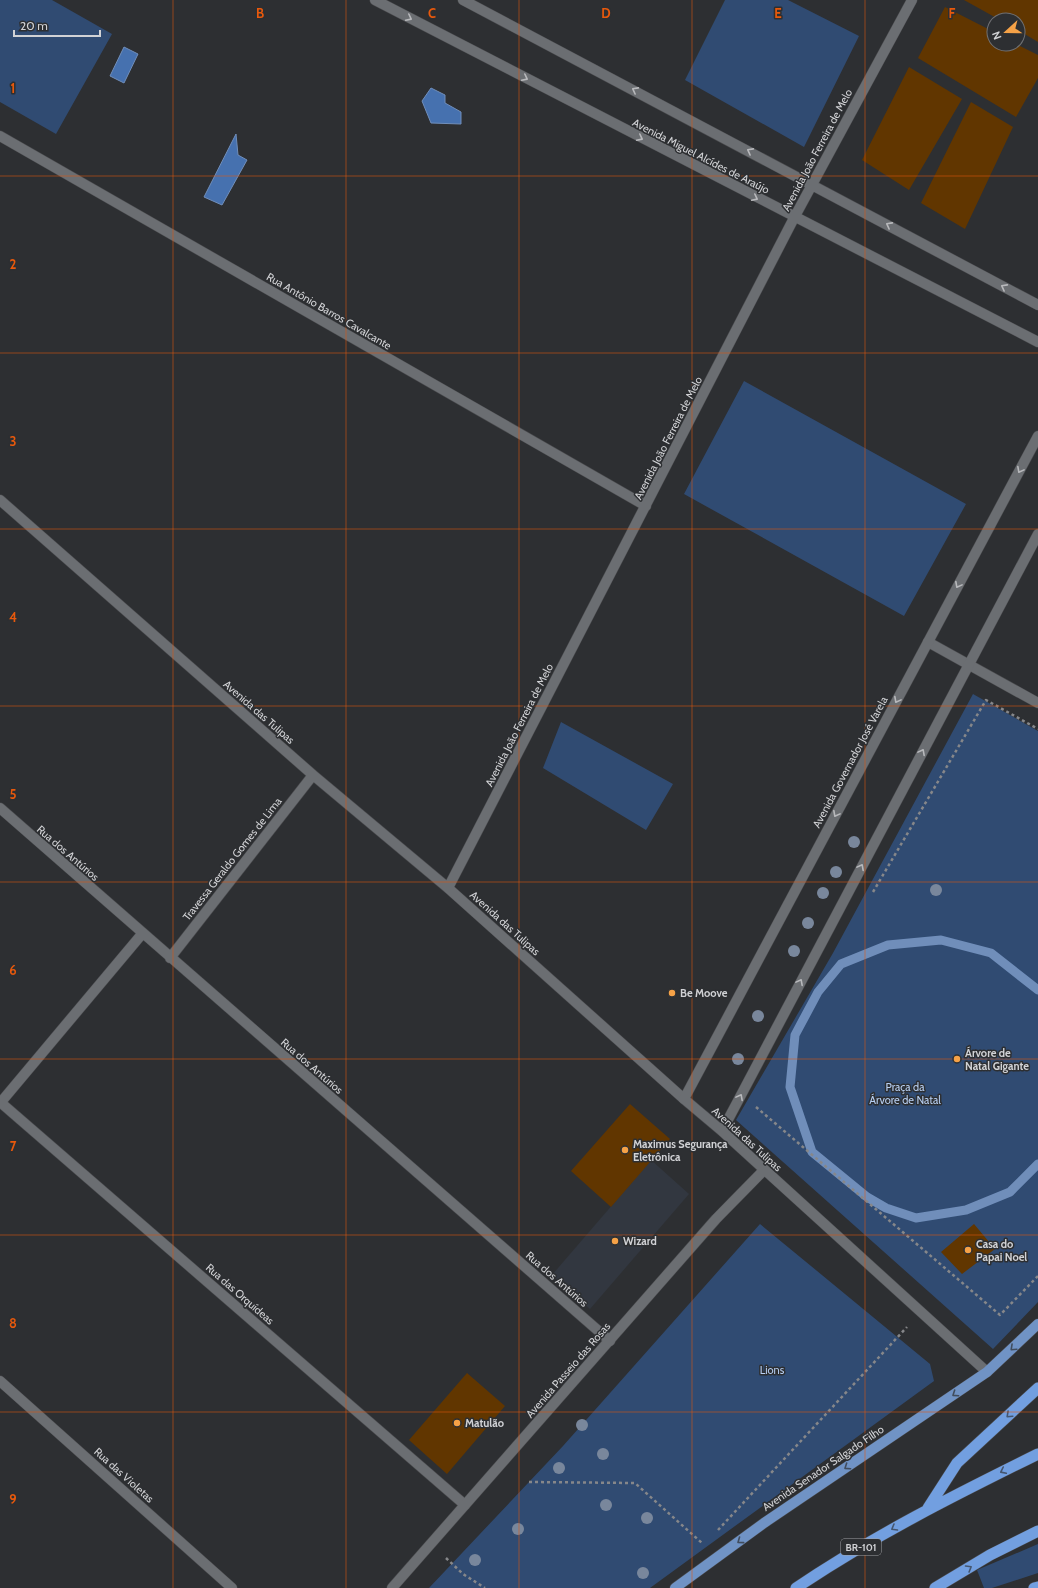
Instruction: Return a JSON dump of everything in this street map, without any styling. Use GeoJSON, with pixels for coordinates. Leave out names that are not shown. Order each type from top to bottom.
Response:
{"type":"FeatureCollection","features":[{"type":"Feature","properties":{"kind":"highway"},"geometry":{"type":"LineString","coordinates":[[928,1508],[957,1463],[1038,1388]]}},
{"type":"Feature","properties":{"kind":"highway","name":"BR-101"},"geometry":{"type":"LineString","coordinates":[[796,1588],[826,1568],[928,1508],[1038,1454]]}},
{"type":"Feature","properties":{"kind":"highway"},"geometry":{"type":"LineString","coordinates":[[935,1588],[990,1555],[1038,1531]]}},
{"type":"Feature","properties":{"kind":"highway"},"geometry":{"type":"LineString","coordinates":[[1034,1588],[1038,1587]]}},
{"type":"Feature","properties":{"kind":"main road","name":"Avenida Senador Salgado Filho"},"geometry":{"type":"LineString","coordinates":[[675,1588],[764,1523],[987,1372],[1038,1324]]}},
{"type":"Feature","properties":{"kind":"street","name":"Avenida Miguel Alcídes de Araújo"},"geometry":{"type":"LineString","coordinates":[[374,0],[794,218],[1038,342]]}},
{"type":"Feature","properties":{"kind":"street"},"geometry":{"type":"LineString","coordinates":[[463,0],[1038,305]]}},
{"type":"Feature","properties":{"kind":"street","name":"Avenida João Ferreira de Melo"},"geometry":{"type":"LineString","coordinates":[[448,888],[794,218],[912,0]]}},
{"type":"Feature","properties":{"kind":"street","name":"Rua Antônio Barros Cavalcante"},"geometry":{"type":"LineString","coordinates":[[0,136],[646,506]]}},
{"type":"Feature","properties":{"kind":"street","name":"Avenida Governador José Varela"},"geometry":{"type":"LineString","coordinates":[[684,1099],[1038,436]]}},
{"type":"Feature","properties":{"kind":"street","name":"Avenida das Tulipas"},"geometry":{"type":"LineString","coordinates":[[0,500],[313,775],[448,888],[722,1132],[987,1372]]}},
{"type":"Feature","properties":{"kind":"street"},"geometry":{"type":"LineString","coordinates":[[722,1132],[1038,534]]}},
{"type":"Feature","properties":{"kind":"street"},"geometry":{"type":"LineString","coordinates":[[928,642],[1038,703]]}},
{"type":"Feature","properties":{"kind":"street","name":"Travessa Geraldo Gomes de Lima"},"geometry":{"type":"LineString","coordinates":[[170,958],[313,775]]}},
{"type":"Feature","properties":{"kind":"street","name":"Rua dos Antúrios"},"geometry":{"type":"LineString","coordinates":[[0,808],[142,934],[610,1341]]}},
{"type":"Feature","properties":{"kind":"street"},"geometry":{"type":"LineString","coordinates":[[0,1102],[142,934]]}},
{"type":"Feature","properties":{"kind":"street","name":"Rua das Orquídeas"},"geometry":{"type":"LineString","coordinates":[[0,1102],[465,1505]]}},
{"type":"Feature","properties":{"kind":"street","name":"Avenida Passeio das Rosas"},"geometry":{"type":"LineString","coordinates":[[392,1588],[716,1219],[764,1170]]}},
{"type":"Feature","properties":{"kind":"street","name":"Rua das Violetas"},"geometry":{"type":"LineString","coordinates":[[0,1381],[232,1588]]}},
{"type":"Feature","properties":{"kind":"path"},"geometry":{"type":"LineString","coordinates":[[870,898],[986,700],[1038,728]]}},
{"type":"Feature","properties":{"kind":"path"},"geometry":{"type":"LineString","coordinates":[[750,1102],[1000,1315],[1038,1276]]}},
{"type":"Feature","properties":{"kind":"path"},"geometry":{"type":"LineString","coordinates":[[715,1533],[898,1338],[920,1312]]}},
{"type":"Feature","properties":{"kind":"path"},"geometry":{"type":"LineString","coordinates":[[529,1482],[635,1483],[704,1544]]}},
{"type":"Feature","properties":{"kind":"path"},"geometry":{"type":"LineString","coordinates":[[430,1544],[463,1574],[485,1588]]}},
{"type":"Feature","properties":{"kind":"shaded area"},"geometry":{"type":"Polygon","coordinates":[[[124,47],[138,54],[124,83],[110,76],[124,47]]]}},
{"type":"Feature","properties":{"kind":"shaded area"},"geometry":{"type":"Polygon","coordinates":[[[431,88],[445,95],[445,103],[461,112],[461,124],[431,123],[422,101],[431,88]]]}},
{"type":"Feature","properties":{"kind":"shaded area"},"geometry":{"type":"Polygon","coordinates":[[[236,134],[238,155],[247,160],[222,205],[204,197],[236,134]]]}},
{"type":"Feature","properties":{"kind":"shaded area","name":"Wizard"},"geometry":{"type":"Polygon","coordinates":[[[651,1160],[689,1194],[590,1309],[552,1275],[651,1160]]]}},
{"type":"Feature","properties":{"kind":"green space"},"geometry":{"type":"Polygon","coordinates":[[[0,0],[52,0],[112,34],[56,134],[0,102],[0,0]]]}},
{"type":"Feature","properties":{"kind":"green space"},"geometry":{"type":"Polygon","coordinates":[[[725,0],[788,0],[859,36],[804,147],[685,80],[725,0]]]}},
{"type":"Feature","properties":{"kind":"green space"},"geometry":{"type":"Polygon","coordinates":[[[744,381],[966,504],[904,616],[684,494],[744,381]]]}},
{"type":"Feature","properties":{"kind":"green space","name":"Praça da Árvore de Natal"},"geometry":{"type":"Polygon","coordinates":[[[973,694],[1038,731],[1038,1302],[993,1349],[736,1120],[833,953],[973,694]]]}},
{"type":"Feature","properties":{"kind":"green space"},"geometry":{"type":"Polygon","coordinates":[[[561,722],[673,784],[646,830],[543,768],[561,722]]]}},
{"type":"Feature","properties":{"kind":"green space","name":"Lions"},"geometry":{"type":"Polygon","coordinates":[[[760,1224],[930,1364],[934,1381],[650,1588],[429,1588],[563,1446],[760,1224]]]}},
{"type":"Feature","properties":{"kind":"green space"},"geometry":{"type":"Polygon","coordinates":[[[1038,1544],[1038,1573],[992,1588],[984,1588],[977,1570],[1038,1544]]]}},
{"type":"Feature","properties":{"kind":"building"},"geometry":{"type":"Polygon","coordinates":[[[964,0],[1038,0],[1038,42],[1026,35],[1026,12],[986,12],[964,0]]]}},
{"type":"Feature","properties":{"kind":"building"},"geometry":{"type":"Polygon","coordinates":[[[945,7],[986,28],[986,52],[1026,52],[1026,49],[1038,55],[1038,78],[1016,117],[918,58],[945,7]]]}},
{"type":"Feature","properties":{"kind":"building"},"geometry":{"type":"Polygon","coordinates":[[[909,67],[962,99],[909,190],[862,160],[909,67]]]}},
{"type":"Feature","properties":{"kind":"building"},"geometry":{"type":"Polygon","coordinates":[[[971,102],[1013,127],[965,229],[921,203],[971,102]]]}},
{"type":"Feature","properties":{"kind":"building","name":"Maximus Segurança Eletrônica"},"geometry":{"type":"Polygon","coordinates":[[[630,1104],[670,1139],[611,1207],[571,1171],[630,1104]]]}},
{"type":"Feature","properties":{"kind":"building","name":"Casa do Papai Noel"},"geometry":{"type":"Polygon","coordinates":[[[974,1224],[995,1249],[962,1274],[941,1252],[974,1224]]]}},
{"type":"Feature","properties":{"kind":"building","name":"Matulão"},"geometry":{"type":"Polygon","coordinates":[[[467,1373],[505,1406],[447,1474],[409,1440],[467,1373]]]}},
{"type":"Feature","properties":{"kind":"waterway"},"geometry":{"type":"LineString","coordinates":[[1038,990],[991,953],[941,940],[888,945],[841,964],[818,992],[795,1035],[790,1087],[812,1152],[867,1197],[886,1208],[916,1218],[966,1210],[1010,1192],[1038,1164]]}},
{"type":"Feature","properties":{"kind":"place","name":"Be Moove"},"geometry":{"type":"Point","coordinates":[672,993]}},
{"type":"Feature","properties":{"kind":"place","name":"Árvore de Natal Gigante"},"geometry":{"type":"Point","coordinates":[957,1059]}},
{"type":"Feature","properties":{"kind":"place","name":"Maximus Segurança Eletrônica"},"geometry":{"type":"Point","coordinates":[625,1150]}},
{"type":"Feature","properties":{"kind":"place","name":"Wizard"},"geometry":{"type":"Point","coordinates":[615,1241]}},
{"type":"Feature","properties":{"kind":"place","name":"Casa do Papai Noel"},"geometry":{"type":"Point","coordinates":[968,1250]}},
{"type":"Feature","properties":{"kind":"place","name":"Matulão"},"geometry":{"type":"Point","coordinates":[457,1423]}}]}
